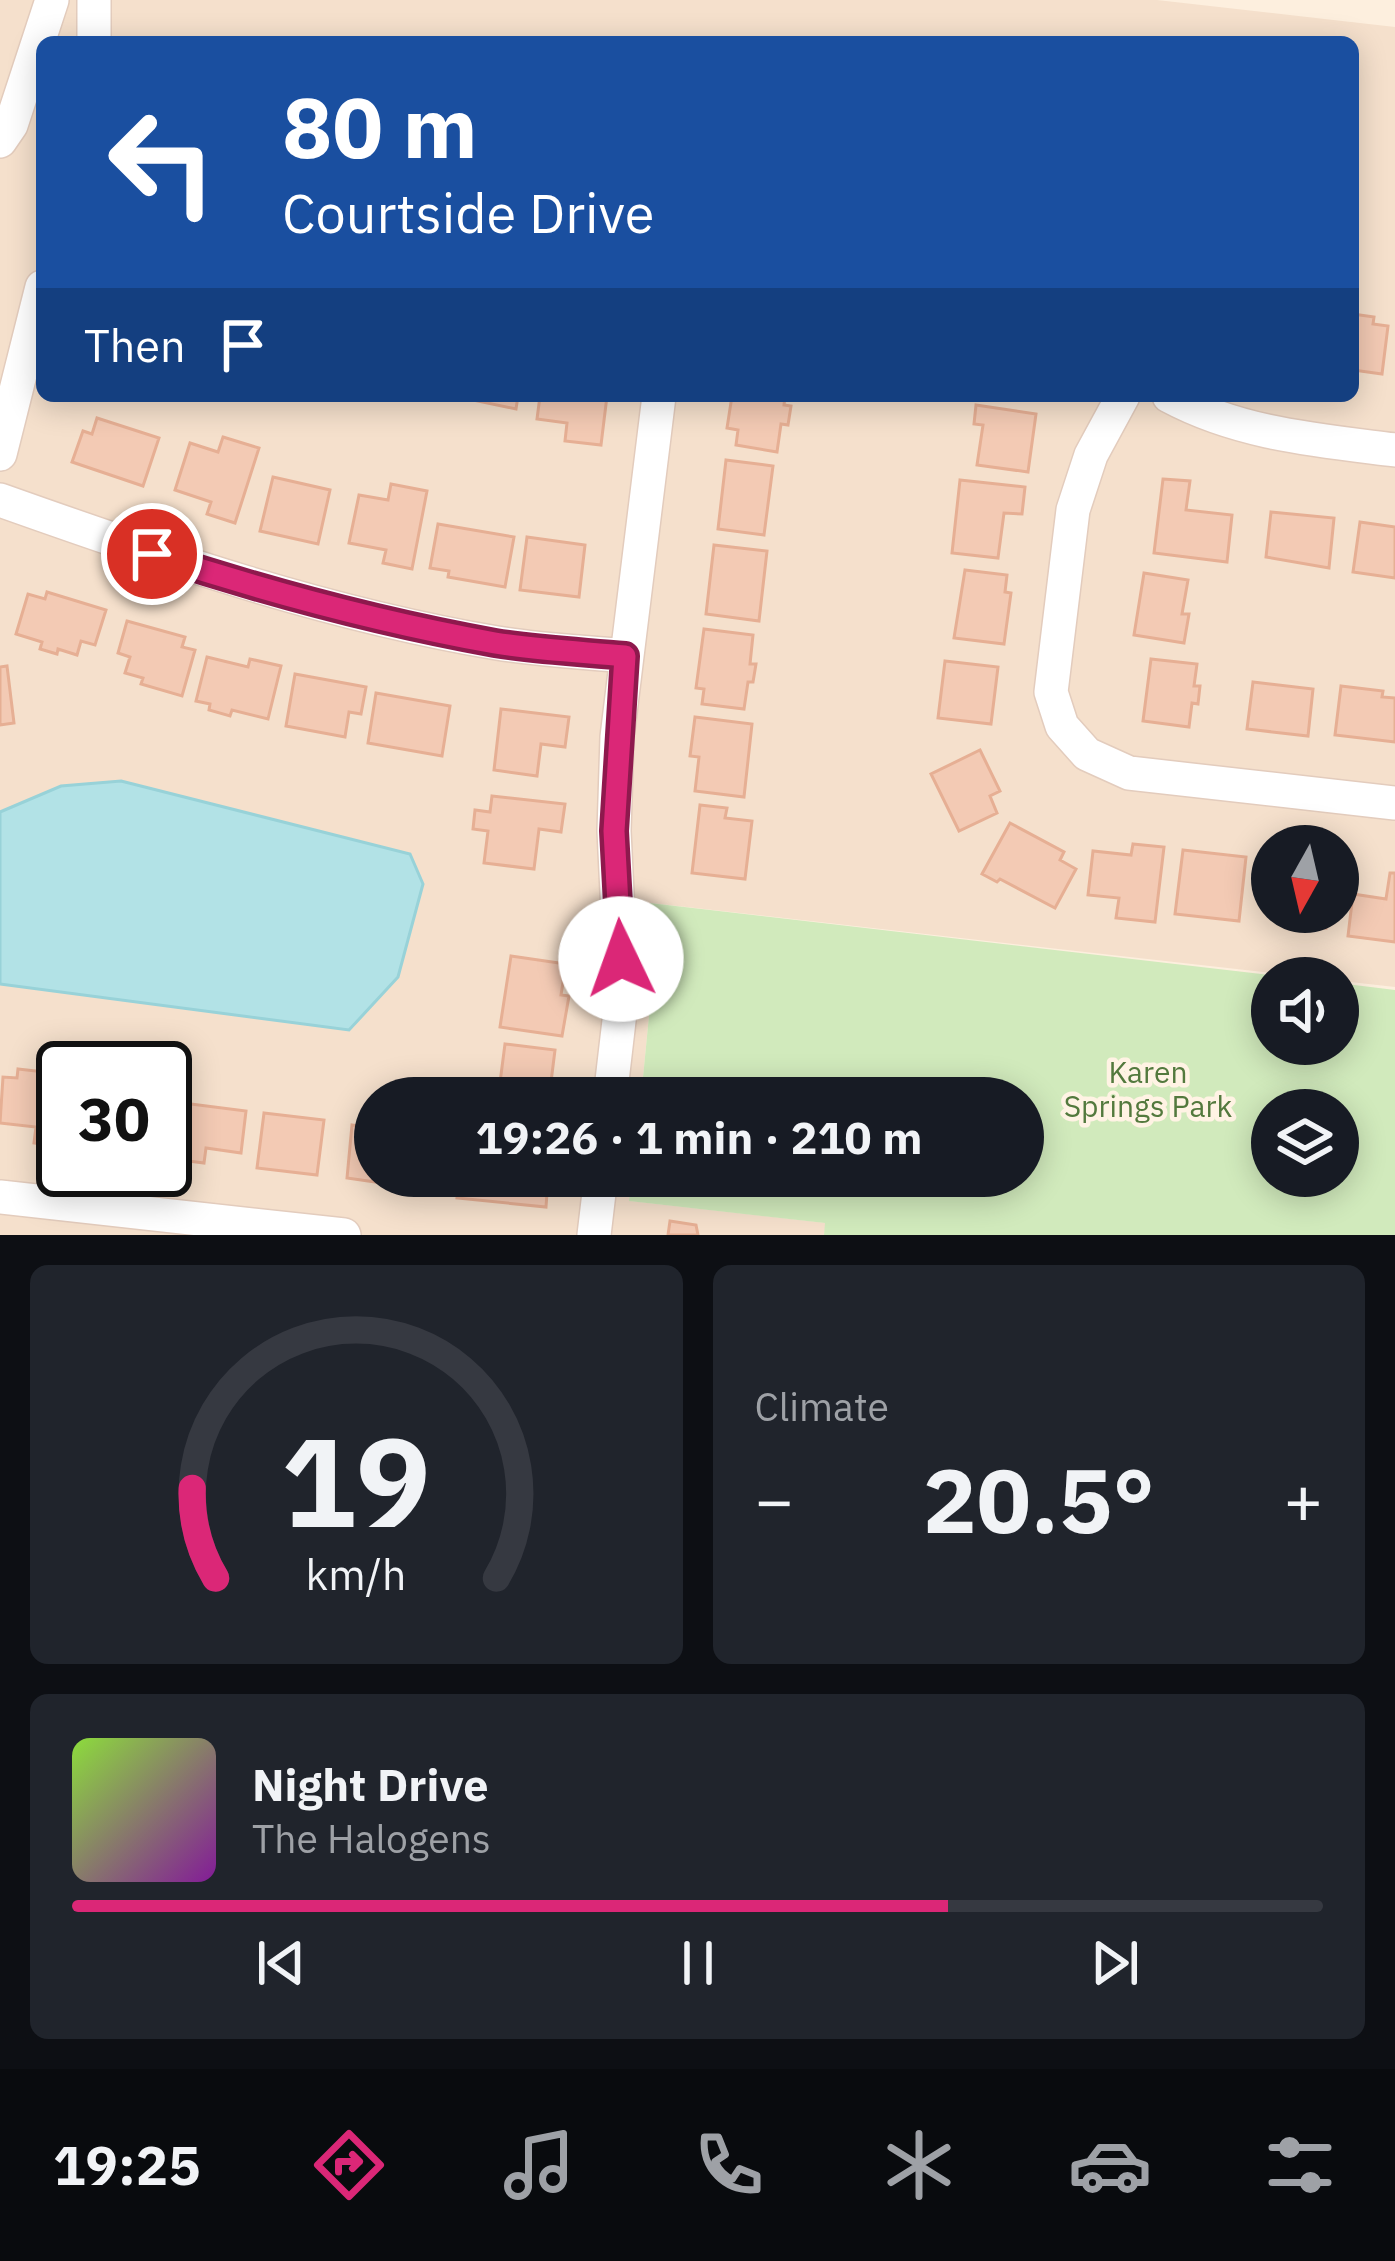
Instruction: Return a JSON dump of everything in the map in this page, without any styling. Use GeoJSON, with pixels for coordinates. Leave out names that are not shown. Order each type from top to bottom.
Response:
{"type":"FeatureCollection","features":[{"type":"Feature","properties":{"kind":"street"},"geometry":{"type":"LineString","coordinates":[[41,36],[52,0]]}},
{"type":"Feature","properties":{"kind":"street"},"geometry":{"type":"LineString","coordinates":[[94,0],[94,36]]}},
{"type":"Feature","properties":{"kind":"street"},"geometry":{"type":"LineString","coordinates":[[13,131],[36,54]]}},
{"type":"Feature","properties":{"kind":"street"},"geometry":{"type":"LineString","coordinates":[[0,454],[36,310]]}},
{"type":"Feature","properties":{"kind":"street"},"geometry":{"type":"LineString","coordinates":[[612,1077],[622,994],[614,831],[625,656],[658,402]]}},
{"type":"Feature","properties":{"kind":"street"},"geometry":{"type":"LineString","coordinates":[[1120,402],[1091,455],[1073,510],[1051,692],[1062,726],[1087,754],[1129,773],[1395,803]]}},
{"type":"Feature","properties":{"kind":"street"},"geometry":{"type":"LineString","coordinates":[[1180,402],[1207,416],[1270,434],[1395,450]]}},
{"type":"Feature","properties":{"kind":"street"},"geometry":{"type":"LineString","coordinates":[[0,500],[236,581],[371,617],[500,644],[625,656]]}},
{"type":"Feature","properties":{"kind":"street"},"geometry":{"type":"LineString","coordinates":[[0,1197],[344,1235]]}},
{"type":"Feature","properties":{"kind":"street"},"geometry":{"type":"LineString","coordinates":[[594,1235],[599,1197]]}},
{"type":"Feature","properties":{"kind":"shaded area"},"geometry":{"type":"Polygon","coordinates":[[[0,0],[1157,0],[1395,27],[1395,987],[1359,983],[1359,957],[1251,957],[1251,971],[651,903],[651,995],[643,1077],[354,1077],[354,1197],[630,1197],[630,1201],[826,1223],[824,1235],[0,1235],[0,0]]]}},
{"type":"Feature","properties":{"kind":"green space","name":"Karen Springs Park"},"geometry":{"type":"Polygon","coordinates":[[[650,903],[1251,973],[1251,1065],[1359,1065],[1359,986],[1395,990],[1395,1235],[824,1235],[825,1223],[629,1201],[629,1197],[1044,1197],[1044,1077],[643,1077],[651,995],[650,903]]]}},
{"type":"Feature","properties":{"kind":"water"},"geometry":{"type":"Polygon","coordinates":[[[121,781],[410,854],[423,884],[398,977],[349,1030],[0,984],[0,812],[61,786],[121,781]]]}},
{"type":"Feature","properties":{"kind":"building"},"geometry":{"type":"Polygon","coordinates":[[[1359,315],[1388,326],[1382,374],[1359,371],[1359,315]]]}},
{"type":"Feature","properties":{"kind":"building"},"geometry":{"type":"Polygon","coordinates":[[[483,402],[517,402],[516,409],[483,402]]]}},
{"type":"Feature","properties":{"kind":"building"},"geometry":{"type":"Polygon","coordinates":[[[539,402],[606,402],[601,445],[565,441],[567,423],[537,419],[539,402]]]}},
{"type":"Feature","properties":{"kind":"building"},"geometry":{"type":"Polygon","coordinates":[[[731,402],[791,406],[788,425],[781,424],[777,452],[736,445],[738,430],[727,428],[731,402]]]}},
{"type":"Feature","properties":{"kind":"building"},"geometry":{"type":"Polygon","coordinates":[[[976,405],[1036,414],[1028,472],[977,465],[983,425],[974,424],[976,405]]]}},
{"type":"Feature","properties":{"kind":"building"},"geometry":{"type":"Polygon","coordinates":[[[97,418],[159,438],[143,486],[72,462],[83,431],[92,434],[97,418]]]}},
{"type":"Feature","properties":{"kind":"building"},"geometry":{"type":"Polygon","coordinates":[[[223,437],[259,448],[235,523],[207,514],[211,502],[175,490],[190,443],[218,452],[223,437]]]}},
{"type":"Feature","properties":{"kind":"building"},"geometry":{"type":"Polygon","coordinates":[[[726,460],[773,466],[764,535],[718,529],[726,460]]]}},
{"type":"Feature","properties":{"kind":"building"},"geometry":{"type":"Polygon","coordinates":[[[273,477],[330,490],[318,544],[260,531],[273,477]]]}},
{"type":"Feature","properties":{"kind":"building"},"geometry":{"type":"Polygon","coordinates":[[[1163,479],[1190,481],[1186,510],[1232,515],[1227,562],[1154,553],[1163,479]]]}},
{"type":"Feature","properties":{"kind":"building"},"geometry":{"type":"Polygon","coordinates":[[[960,480],[1025,487],[1022,514],[1004,513],[998,558],[952,553],[960,480]]]}},
{"type":"Feature","properties":{"kind":"building"},"geometry":{"type":"Polygon","coordinates":[[[391,484],[427,491],[412,569],[383,563],[386,550],[349,543],[359,495],[388,500],[391,484]]]}},
{"type":"Feature","properties":{"kind":"building"},"geometry":{"type":"Polygon","coordinates":[[[1271,512],[1334,518],[1329,568],[1266,557],[1271,512]]]}},
{"type":"Feature","properties":{"kind":"building"},"geometry":{"type":"Polygon","coordinates":[[[1360,522],[1395,527],[1395,578],[1353,572],[1360,522]]]}},
{"type":"Feature","properties":{"kind":"building"},"geometry":{"type":"Polygon","coordinates":[[[438,524],[514,537],[505,587],[448,577],[449,571],[430,568],[438,524]]]}},
{"type":"Feature","properties":{"kind":"building"},"geometry":{"type":"Polygon","coordinates":[[[527,537],[585,545],[579,597],[520,590],[527,537]]]}},
{"type":"Feature","properties":{"kind":"building"},"geometry":{"type":"Polygon","coordinates":[[[714,545],[767,551],[759,621],[706,614],[714,545]]]}},
{"type":"Feature","properties":{"kind":"building"},"geometry":{"type":"Polygon","coordinates":[[[965,570],[1007,575],[1005,592],[1011,593],[1004,644],[954,638],[965,570]]]}},
{"type":"Feature","properties":{"kind":"building"},"geometry":{"type":"Polygon","coordinates":[[[1144,573],[1188,580],[1182,614],[1189,614],[1184,643],[1134,635],[1144,573]]]}},
{"type":"Feature","properties":{"kind":"building"},"geometry":{"type":"Polygon","coordinates":[[[47,592],[106,610],[95,645],[81,641],[77,655],[58,649],[57,654],[40,649],[42,642],[16,634],[28,594],[45,599],[47,592]]]}},
{"type":"Feature","properties":{"kind":"building"},"geometry":{"type":"Polygon","coordinates":[[[127,621],[185,637],[182,647],[195,650],[182,696],[141,684],[143,678],[125,673],[130,657],[118,653],[127,621]]]}},
{"type":"Feature","properties":{"kind":"building"},"geometry":{"type":"Polygon","coordinates":[[[704,629],[753,635],[750,664],[756,664],[744,709],[702,704],[704,689],[696,688],[704,629]]]}},
{"type":"Feature","properties":{"kind":"building"},"geometry":{"type":"Polygon","coordinates":[[[207,657],[248,667],[250,659],[281,666],[268,719],[232,710],[230,716],[196,701],[207,657]]]}},
{"type":"Feature","properties":{"kind":"building"},"geometry":{"type":"Polygon","coordinates":[[[1151,659],[1197,664],[1198,704],[1192,703],[1189,727],[1143,721],[1151,659]]]}},
{"type":"Feature","properties":{"kind":"building"},"geometry":{"type":"Polygon","coordinates":[[[945,661],[998,667],[991,724],[938,718],[945,661]]]}},
{"type":"Feature","properties":{"kind":"building"},"geometry":{"type":"Polygon","coordinates":[[[7,666],[14,723],[0,725],[0,667],[7,666]]]}},
{"type":"Feature","properties":{"kind":"building"},"geometry":{"type":"Polygon","coordinates":[[[295,674],[366,687],[361,714],[349,712],[345,737],[286,726],[295,674]]]}},
{"type":"Feature","properties":{"kind":"building"},"geometry":{"type":"Polygon","coordinates":[[[1253,682],[1313,689],[1308,736],[1247,729],[1253,682]]]}},
{"type":"Feature","properties":{"kind":"building"},"geometry":{"type":"Polygon","coordinates":[[[1341,686],[1383,691],[1382,697],[1395,698],[1395,742],[1335,735],[1341,686]]]}},
{"type":"Feature","properties":{"kind":"building"},"geometry":{"type":"Polygon","coordinates":[[[376,693],[450,706],[442,756],[368,743],[376,693]]]}},
{"type":"Feature","properties":{"kind":"building"},"geometry":{"type":"Polygon","coordinates":[[[501,709],[569,717],[565,747],[541,744],[537,776],[494,770],[501,709]]]}},
{"type":"Feature","properties":{"kind":"building"},"geometry":{"type":"Polygon","coordinates":[[[695,717],[752,724],[744,797],[695,791],[699,757],[690,756],[695,717]]]}},
{"type":"Feature","properties":{"kind":"building"},"geometry":{"type":"Polygon","coordinates":[[[980,750],[1000,791],[990,796],[997,813],[959,831],[931,774],[980,750]]]}},
{"type":"Feature","properties":{"kind":"building"},"geometry":{"type":"Polygon","coordinates":[[[492,796],[565,804],[561,832],[539,829],[534,869],[484,863],[488,831],[473,829],[475,810],[490,812],[492,796]]]}},
{"type":"Feature","properties":{"kind":"building"},"geometry":{"type":"Polygon","coordinates":[[[700,805],[727,808],[725,818],[752,821],[745,879],[692,873],[700,805]]]}},
{"type":"Feature","properties":{"kind":"building"},"geometry":{"type":"Polygon","coordinates":[[[1010,823],[1064,852],[1060,860],[1076,869],[1055,908],[982,874],[1010,823]]]}},
{"type":"Feature","properties":{"kind":"building"},"geometry":{"type":"Polygon","coordinates":[[[1133,844],[1164,847],[1155,922],[1116,918],[1119,898],[1088,895],[1093,851],[1131,855],[1133,844]]]}},
{"type":"Feature","properties":{"kind":"building"},"geometry":{"type":"Polygon","coordinates":[[[1183,850],[1246,857],[1239,921],[1175,914],[1183,850]]]}},
{"type":"Feature","properties":{"kind":"building"},"geometry":{"type":"Polygon","coordinates":[[[1390,873],[1395,873],[1395,942],[1348,936],[1359,933],[1359,895],[1386,899],[1390,873]]]}},
{"type":"Feature","properties":{"kind":"building"},"geometry":{"type":"Polygon","coordinates":[[[511,956],[566,964],[561,995],[569,996],[562,1036],[500,1027],[511,956]]]}},
{"type":"Feature","properties":{"kind":"building"},"geometry":{"type":"Polygon","coordinates":[[[505,1044],[555,1050],[552,1077],[501,1077],[505,1044]]]}},
{"type":"Feature","properties":{"kind":"building"},"geometry":{"type":"Polygon","coordinates":[[[18,1069],[36,1071],[36,1127],[0,1123],[3,1077],[17,1078],[18,1069]]]}},
{"type":"Feature","properties":{"kind":"building"},"geometry":{"type":"Polygon","coordinates":[[[192,1104],[246,1111],[241,1153],[206,1148],[204,1163],[192,1161],[192,1104]]]}},
{"type":"Feature","properties":{"kind":"building"},"geometry":{"type":"Polygon","coordinates":[[[264,1113],[324,1120],[317,1175],[257,1168],[264,1113]]]}},
{"type":"Feature","properties":{"kind":"building"},"geometry":{"type":"Polygon","coordinates":[[[352,1125],[354,1179],[347,1178],[352,1125]]]}},
{"type":"Feature","properties":{"kind":"building"},"geometry":{"type":"Polygon","coordinates":[[[457,1197],[547,1197],[546,1207],[457,1197]]]}},
{"type":"Feature","properties":{"kind":"building"},"geometry":{"type":"Polygon","coordinates":[[[670,1221],[696,1225],[698,1235],[668,1235],[670,1221]]]}},
{"type":"Feature","properties":{"kind":"route"},"geometry":{"type":"LineString","coordinates":[[152,554],[371,617],[500,644],[625,656],[614,831],[621,959]]}}]}
